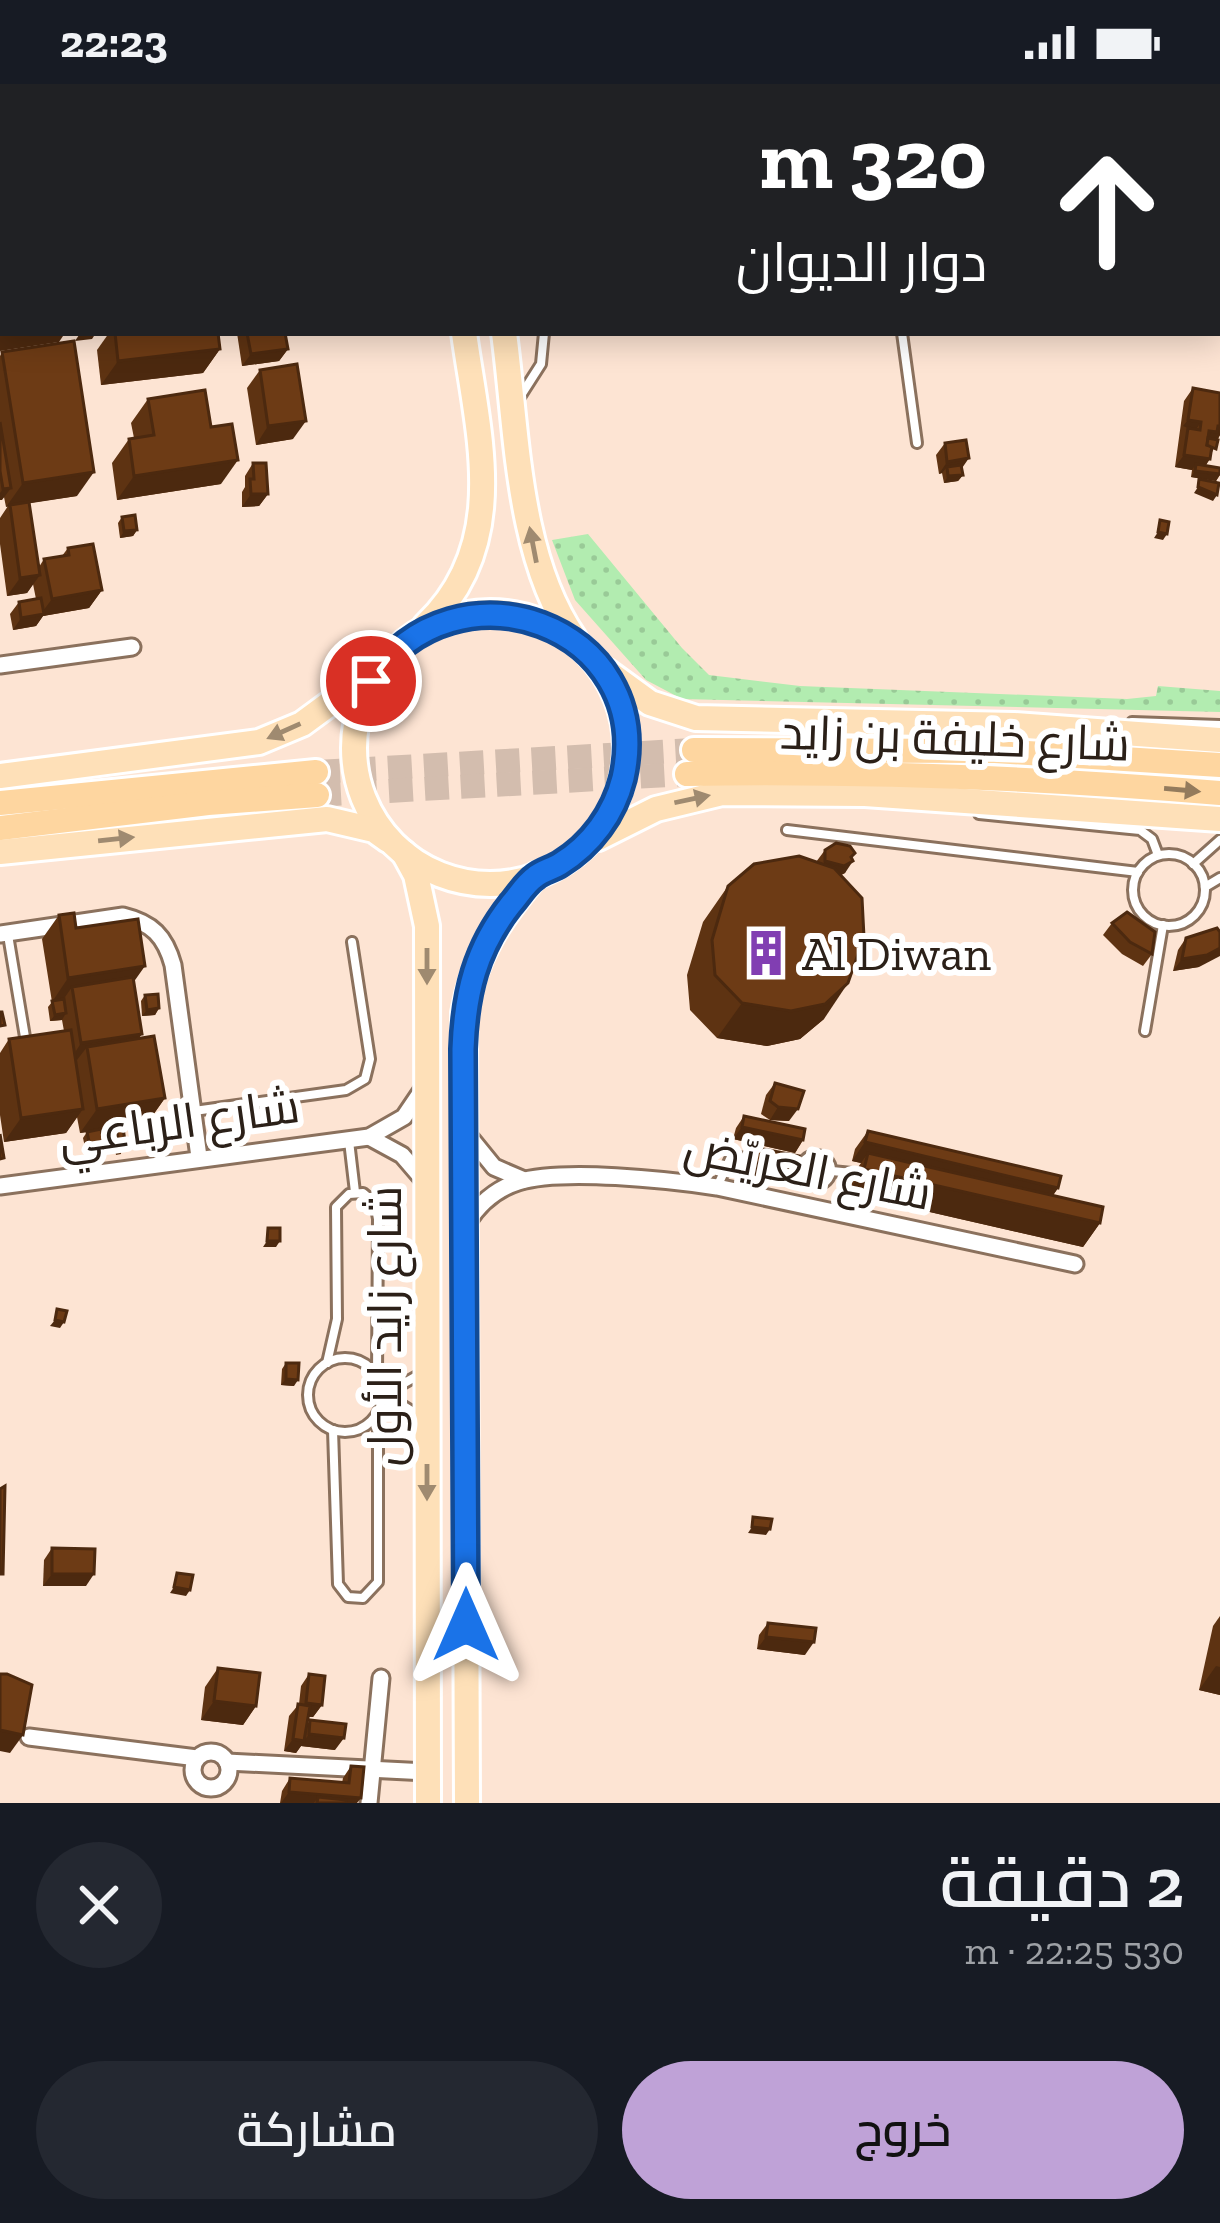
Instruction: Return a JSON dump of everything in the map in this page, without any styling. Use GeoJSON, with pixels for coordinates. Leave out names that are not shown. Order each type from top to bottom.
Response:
{"type":"FeatureCollection","features":[{"type":"Feature","properties":{"kind":"highway","name":"شارع خليفة بن زايد"},"geometry":{"type":"LineString","coordinates":[[1220,765],[995,751],[690,762],[993,776],[1220,793]]}},
{"type":"Feature","properties":{"kind":"highway"},"geometry":{"type":"LineString","coordinates":[[0,803],[317,783],[208,803],[0,828]]}},
{"type":"Feature","properties":{"kind":"main road"},"geometry":{"type":"LineString","coordinates":[[0,776],[259,742],[302,724],[418,633],[457,588],[480,533],[484,503],[464,336]]}},
{"type":"Feature","properties":{"kind":"main road"},"geometry":{"type":"LineString","coordinates":[[504,336],[532,546],[540,575],[552,604],[610,686],[622,715],[625,762],[613,807],[585,845]]}},
{"type":"Feature","properties":{"kind":"main road"},"geometry":{"type":"LineString","coordinates":[[418,633],[451,618],[503,614],[538,622],[650,703],[696,718],[1014,724],[1220,740]]}},
{"type":"Feature","properties":{"kind":"main road"},"geometry":{"type":"LineString","coordinates":[[381,666],[358,714],[355,766],[364,800],[399,848]]}},
{"type":"Feature","properties":{"kind":"main road"},"geometry":{"type":"LineString","coordinates":[[0,851],[327,819],[374,830],[440,874],[467,881],[509,882],[557,866],[637,816],[722,793],[866,794],[1220,819]]}},
{"type":"Feature","properties":{"kind":"main road","name":"شارع زايد الأول"},"geometry":{"type":"LineString","coordinates":[[399,848],[416,875],[427,926],[428,1803]]}},
{"type":"Feature","properties":{"kind":"main road","name":"شارع زايد الأول"},"geometry":{"type":"LineString","coordinates":[[467,1803],[463,1049],[470,982],[495,925],[536,875]]}},
{"type":"Feature","properties":{"kind":"street"},"geometry":{"type":"LineString","coordinates":[[0,665],[132,647]]}},
{"type":"Feature","properties":{"kind":"street"},"geometry":{"type":"LineString","coordinates":[[4,934],[123,916],[157,931],[173,965],[199,1157]]}},
{"type":"Feature","properties":{"kind":"street","name":"شارع الرباعي"},"geometry":{"type":"LineString","coordinates":[[0,1186],[369,1137],[404,1117],[425,1084]]}},
{"type":"Feature","properties":{"kind":"street"},"geometry":{"type":"LineString","coordinates":[[465,1129],[482,1156],[524,1180]]}},
{"type":"Feature","properties":{"kind":"street","name":"شارع الرباعي"},"geometry":{"type":"LineString","coordinates":[[369,1137],[402,1155],[426,1183]]}},
{"type":"Feature","properties":{"kind":"street","name":"شارع العريّض"},"geometry":{"type":"LineString","coordinates":[[524,1180],[622,1178],[717,1187],[1075,1264]]}},
{"type":"Feature","properties":{"kind":"street"},"geometry":{"type":"LineString","coordinates":[[466,1225],[490,1197],[524,1180]]}},
{"type":"Feature","properties":{"kind":"street"},"geometry":{"type":"LineString","coordinates":[[369,1803],[381,1678]]}},
{"type":"Feature","properties":{"kind":"street"},"geometry":{"type":"LineString","coordinates":[[29,1737],[197,1758],[214,1752],[227,1762],[428,1772]]}},
{"type":"Feature","properties":{"kind":"street"},"geometry":{"type":"LineString","coordinates":[[197,1758],[194,1776],[208,1788],[225,1781],[227,1762]]}},
{"type":"Feature","properties":{"kind":"lane"},"geometry":{"type":"LineString","coordinates":[[514,406],[541,364],[544,336]]}},
{"type":"Feature","properties":{"kind":"lane"},"geometry":{"type":"LineString","coordinates":[[902,336],[917,443]]}},
{"type":"Feature","properties":{"kind":"lane"},"geometry":{"type":"LineString","coordinates":[[1014,724],[1220,724]]}},
{"type":"Feature","properties":{"kind":"lane"},"geometry":{"type":"LineString","coordinates":[[866,794],[943,810],[1140,830],[1152,839],[1158,855]]}},
{"type":"Feature","properties":{"kind":"lane"},"geometry":{"type":"LineString","coordinates":[[787,830],[1138,872]]}},
{"type":"Feature","properties":{"kind":"lane"},"geometry":{"type":"LineString","coordinates":[[1193,863],[1220,840]]}},
{"type":"Feature","properties":{"kind":"lane"},"geometry":{"type":"LineString","coordinates":[[1158,855],[1183,857],[1193,863],[1205,887],[1193,916],[1163,925],[1147,919],[1136,905],[1132,888],[1138,872],[1158,855]]}},
{"type":"Feature","properties":{"kind":"lane"},"geometry":{"type":"LineString","coordinates":[[1205,887],[1220,878]]}},
{"type":"Feature","properties":{"kind":"lane"},"geometry":{"type":"LineString","coordinates":[[1144,1031],[1163,925]]}},
{"type":"Feature","properties":{"kind":"lane"},"geometry":{"type":"LineString","coordinates":[[4,934],[26,1043]]}},
{"type":"Feature","properties":{"kind":"lane"},"geometry":{"type":"LineString","coordinates":[[193,1111],[346,1090],[364,1079],[370,1059],[352,942]]}},
{"type":"Feature","properties":{"kind":"lane"},"geometry":{"type":"LineString","coordinates":[[349,1139],[355,1192]]}},
{"type":"Feature","properties":{"kind":"lane"},"geometry":{"type":"LineString","coordinates":[[717,1187],[730,1157],[741,1154],[761,1159]]}},
{"type":"Feature","properties":{"kind":"lane"},"geometry":{"type":"LineString","coordinates":[[818,1155],[828,1160],[832,1171],[828,1181],[813,1186],[803,1178],[801,1167],[807,1158],[818,1155]]}},
{"type":"Feature","properties":{"kind":"lane"},"geometry":{"type":"LineString","coordinates":[[781,1163],[801,1167]]}},
{"type":"Feature","properties":{"kind":"lane"},"geometry":{"type":"LineString","coordinates":[[832,1171],[872,1176]]}},
{"type":"Feature","properties":{"kind":"lane"},"geometry":{"type":"LineString","coordinates":[[808,1207],[813,1186]]}},
{"type":"Feature","properties":{"kind":"lane"},"geometry":{"type":"LineString","coordinates":[[355,1192],[339,1202],[335,1214],[337,1319],[327,1363],[312,1378],[308,1402],[317,1419],[333,1430],[362,1428],[379,1411],[402,1405],[422,1418],[427,1428]]}},
{"type":"Feature","properties":{"kind":"lane"},"geometry":{"type":"LineString","coordinates":[[333,1430],[338,1584],[348,1597],[363,1598],[378,1582],[382,1396],[378,1378],[378,1210],[370,1197],[355,1192]]}},
{"type":"Feature","properties":{"kind":"lane"},"geometry":{"type":"LineString","coordinates":[[327,1363],[355,1359],[378,1378],[400,1385],[427,1368]]}},
{"type":"Feature","properties":{"kind":"green space"},"geometry":{"type":"Polygon","coordinates":[[[588,534],[709,675],[800,686],[1127,699],[1156,696],[1158,686],[1220,691],[1220,712],[682,699],[646,680],[575,600],[552,540],[588,534]]]}},
{"type":"Feature","properties":{"kind":"building"},"geometry":{"type":"Polygon","coordinates":[[[115,336],[218,336],[220,349],[118,361],[115,336]]]}},
{"type":"Feature","properties":{"kind":"building"},"geometry":{"type":"Polygon","coordinates":[[[248,336],[286,336],[288,349],[251,354],[248,336]]]}},
{"type":"Feature","properties":{"kind":"building"},"geometry":{"type":"Polygon","coordinates":[[[74,341],[94,472],[23,483],[2,352],[74,341]]]}},
{"type":"Feature","properties":{"kind":"building"},"geometry":{"type":"Polygon","coordinates":[[[297,364],[306,421],[268,426],[260,370],[297,364]]]}},
{"type":"Feature","properties":{"kind":"building"},"geometry":{"type":"Polygon","coordinates":[[[1193,388],[1220,393],[1220,426],[1217,432],[1209,431],[1210,459],[1184,455],[1188,428],[1200,430],[1201,422],[1188,420],[1193,388]]]}},
{"type":"Feature","properties":{"kind":"building"},"geometry":{"type":"Polygon","coordinates":[[[205,390],[211,427],[232,424],[238,460],[134,476],[129,439],[154,435],[148,399],[205,390]]]}},
{"type":"Feature","properties":{"kind":"building"},"geometry":{"type":"Polygon","coordinates":[[[0,422],[11,488],[3,489],[0,471],[0,422]]]}},
{"type":"Feature","properties":{"kind":"building"},"geometry":{"type":"Polygon","coordinates":[[[966,440],[969,458],[947,462],[945,443],[966,440]]]}},
{"type":"Feature","properties":{"kind":"building"},"geometry":{"type":"Polygon","coordinates":[[[253,463],[266,463],[268,494],[251,494],[253,463]]]}},
{"type":"Feature","properties":{"kind":"building"},"geometry":{"type":"Polygon","coordinates":[[[1196,464],[1220,468],[1220,474],[1195,471],[1196,464]]]}},
{"type":"Feature","properties":{"kind":"building"},"geometry":{"type":"Polygon","coordinates":[[[961,465],[963,475],[948,476],[947,467],[961,465]]]}},
{"type":"Feature","properties":{"kind":"building"},"geometry":{"type":"Polygon","coordinates":[[[1199,479],[1219,483],[1217,495],[1198,487],[1199,479]]]}},
{"type":"Feature","properties":{"kind":"building"},"geometry":{"type":"Polygon","coordinates":[[[29,502],[40,575],[20,578],[10,505],[29,502]]]}},
{"type":"Feature","properties":{"kind":"building"},"geometry":{"type":"Polygon","coordinates":[[[135,515],[137,530],[124,531],[122,517],[135,515]]]}},
{"type":"Feature","properties":{"kind":"building"},"geometry":{"type":"Polygon","coordinates":[[[1160,520],[1169,522],[1167,534],[1158,532],[1160,520]]]}},
{"type":"Feature","properties":{"kind":"building"},"geometry":{"type":"Polygon","coordinates":[[[93,544],[102,590],[52,599],[44,559],[93,544]]]}},
{"type":"Feature","properties":{"kind":"building"},"geometry":{"type":"Polygon","coordinates":[[[41,598],[44,614],[21,618],[19,602],[41,598]]]}},
{"type":"Feature","properties":{"kind":"building"},"geometry":{"type":"Polygon","coordinates":[[[836,843],[850,846],[853,861],[844,866],[825,861],[825,850],[836,843]]]}},
{"type":"Feature","properties":{"kind":"building","name":"Al Diwan"},"geometry":{"type":"Polygon","coordinates":[[[799,856],[834,868],[862,898],[864,937],[848,983],[825,1004],[791,1011],[742,1003],[715,975],[712,940],[728,886],[754,864],[799,856]]]}},
{"type":"Feature","properties":{"kind":"building"},"geometry":{"type":"Polygon","coordinates":[[[1127,912],[1155,932],[1152,954],[1130,942],[1112,923],[1127,912]]]}},
{"type":"Feature","properties":{"kind":"building"},"geometry":{"type":"Polygon","coordinates":[[[74,913],[76,928],[138,919],[145,966],[68,978],[59,915],[74,913]]]}},
{"type":"Feature","properties":{"kind":"building"},"geometry":{"type":"Polygon","coordinates":[[[1217,928],[1220,948],[1182,959],[1186,938],[1217,928]]]}},
{"type":"Feature","properties":{"kind":"building"},"geometry":{"type":"Polygon","coordinates":[[[133,977],[142,1034],[81,1043],[72,987],[133,977]]]}},
{"type":"Feature","properties":{"kind":"building"},"geometry":{"type":"Polygon","coordinates":[[[158,994],[159,1008],[147,1010],[145,995],[158,994]]]}},
{"type":"Feature","properties":{"kind":"building"},"geometry":{"type":"Polygon","coordinates":[[[64,999],[66,1013],[55,1015],[52,1001],[64,999]]]}},
{"type":"Feature","properties":{"kind":"building"},"geometry":{"type":"Polygon","coordinates":[[[71,1030],[83,1109],[21,1118],[9,1039],[71,1030]]]}},
{"type":"Feature","properties":{"kind":"building"},"geometry":{"type":"Polygon","coordinates":[[[154,1036],[165,1098],[97,1109],[87,1047],[154,1036]]]}},
{"type":"Feature","properties":{"kind":"building"},"geometry":{"type":"Polygon","coordinates":[[[775,1083],[804,1091],[798,1109],[770,1101],[775,1083]]]}},
{"type":"Feature","properties":{"kind":"building"},"geometry":{"type":"Polygon","coordinates":[[[744,1116],[805,1129],[803,1140],[742,1127],[744,1116]]]}},
{"type":"Feature","properties":{"kind":"building"},"geometry":{"type":"Polygon","coordinates":[[[122,1121],[126,1148],[120,1149],[115,1122],[122,1121]]]}},
{"type":"Feature","properties":{"kind":"building"},"geometry":{"type":"Polygon","coordinates":[[[101,1129],[104,1143],[90,1146],[87,1132],[101,1129]]]}},
{"type":"Feature","properties":{"kind":"building"},"geometry":{"type":"Polygon","coordinates":[[[868,1131],[1061,1176],[1058,1188],[865,1142],[868,1131]]]}},
{"type":"Feature","properties":{"kind":"building"},"geometry":{"type":"Polygon","coordinates":[[[758,1148],[799,1156],[796,1171],[755,1162],[758,1148]]]}},
{"type":"Feature","properties":{"kind":"building"},"geometry":{"type":"Polygon","coordinates":[[[868,1153],[1103,1207],[1100,1223],[864,1169],[868,1153]]]}},
{"type":"Feature","properties":{"kind":"building"},"geometry":{"type":"Polygon","coordinates":[[[268,1228],[280,1228],[280,1241],[267,1241],[268,1228]]]}},
{"type":"Feature","properties":{"kind":"building"},"geometry":{"type":"Polygon","coordinates":[[[57,1309],[67,1311],[64,1322],[55,1320],[57,1309]]]}},
{"type":"Feature","properties":{"kind":"building"},"geometry":{"type":"Polygon","coordinates":[[[286,1363],[299,1363],[298,1380],[286,1379],[286,1363]]]}},
{"type":"Feature","properties":{"kind":"building"},"geometry":{"type":"Polygon","coordinates":[[[5,1486],[3,1574],[0,1574],[0,1489],[5,1486]]]}},
{"type":"Feature","properties":{"kind":"building"},"geometry":{"type":"Polygon","coordinates":[[[753,1517],[772,1519],[770,1529],[752,1527],[753,1517]]]}},
{"type":"Feature","properties":{"kind":"building"},"geometry":{"type":"Polygon","coordinates":[[[52,1548],[95,1549],[94,1574],[52,1574],[52,1548]]]}},
{"type":"Feature","properties":{"kind":"building"},"geometry":{"type":"Polygon","coordinates":[[[177,1573],[193,1575],[190,1590],[174,1587],[177,1573]]]}},
{"type":"Feature","properties":{"kind":"building"},"geometry":{"type":"Polygon","coordinates":[[[768,1623],[816,1628],[814,1642],[766,1637],[768,1623]]]}},
{"type":"Feature","properties":{"kind":"building"},"geometry":{"type":"Polygon","coordinates":[[[218,1668],[260,1673],[256,1706],[214,1701],[218,1668]]]}},
{"type":"Feature","properties":{"kind":"building"},"geometry":{"type":"Polygon","coordinates":[[[0,1674],[32,1685],[23,1735],[0,1730],[0,1674]]]}},
{"type":"Feature","properties":{"kind":"building"},"geometry":{"type":"Polygon","coordinates":[[[309,1674],[325,1676],[322,1705],[306,1703],[309,1674]]]}},
{"type":"Feature","properties":{"kind":"building"},"geometry":{"type":"Polygon","coordinates":[[[298,1704],[310,1706],[304,1741],[293,1739],[298,1704]]]}},
{"type":"Feature","properties":{"kind":"building"},"geometry":{"type":"Polygon","coordinates":[[[310,1720],[346,1724],[344,1738],[309,1734],[310,1720]]]}},
{"type":"Feature","properties":{"kind":"building"},"geometry":{"type":"Polygon","coordinates":[[[351,1766],[364,1767],[361,1798],[289,1792],[290,1778],[349,1783],[351,1766]]]}},
{"type":"Feature","properties":{"kind":"building"},"geometry":{"type":"Polygon","coordinates":[[[318,1797],[346,1800],[346,1803],[317,1803],[318,1797]]]}},
{"type":"Feature","properties":{"kind":"tunnel"},"geometry":{"type":"LineString","coordinates":[[316,772],[694,750]]}},
{"type":"Feature","properties":{"kind":"tunnel"},"geometry":{"type":"LineString","coordinates":[[317,795],[687,774]]}},
{"type":"Feature","properties":{"kind":"place","name":"Al Diwan"},"geometry":{"type":"Point","coordinates":[766,953]}},
{"type":"Feature","properties":{"kind":"route"},"geometry":{"type":"LineString","coordinates":[[371,681],[402,644],[434,625],[485,613],[520,616],[569,638],[592,660],[610,686],[625,730],[623,777],[613,807],[576,853],[536,875],[495,925],[480,953],[464,1013],[466,1625]]}}]}
